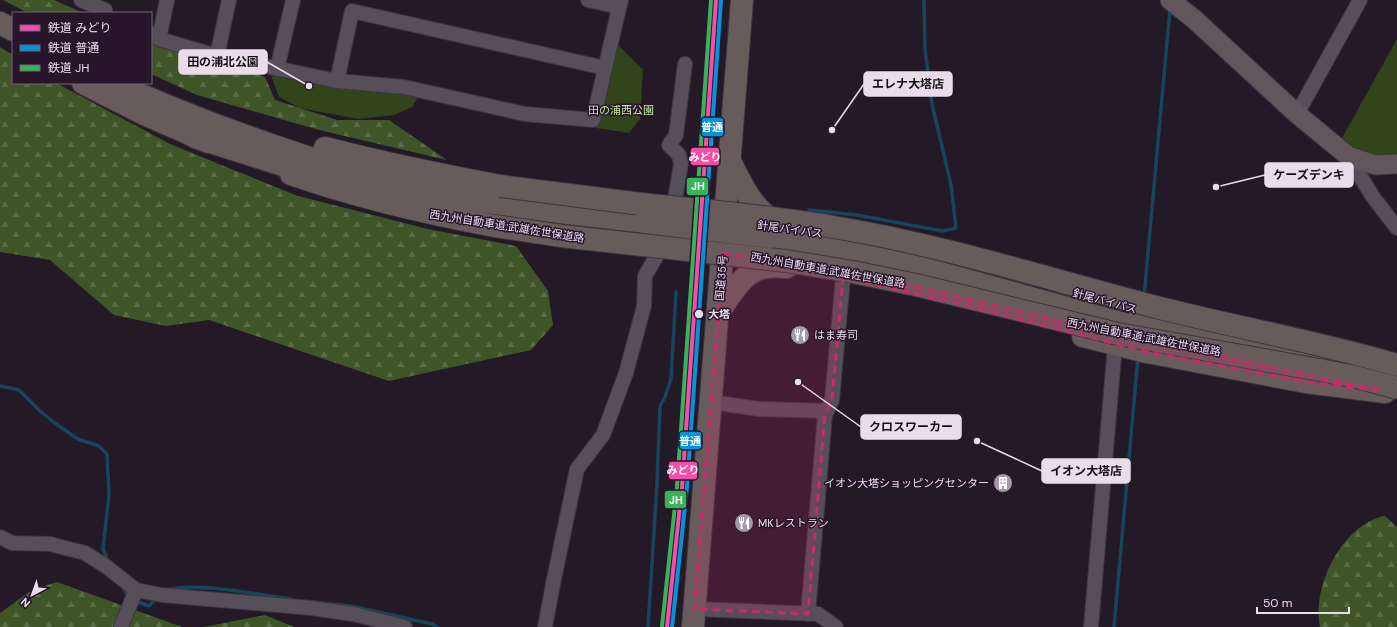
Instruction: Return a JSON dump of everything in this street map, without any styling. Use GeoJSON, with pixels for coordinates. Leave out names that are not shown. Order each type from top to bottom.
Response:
{"type":"FeatureCollection","features":[{"type":"Feature","properties":{"kind":"highway","name":"国道35号"},"geometry":{"type":"LineString","coordinates":[[693,618],[742,0]]}},
{"type":"Feature","properties":{"kind":"highway"},"geometry":{"type":"LineString","coordinates":[[0,19],[12,26]]}},
{"type":"Feature","properties":{"kind":"highway"},"geometry":{"type":"LineString","coordinates":[[0,22],[12,29]]}},
{"type":"Feature","properties":{"kind":"highway"},"geometry":{"type":"LineString","coordinates":[[0,35],[12,41]]}},
{"type":"Feature","properties":{"kind":"highway","name":"西九州自動車道;武雄佐世保道路"},"geometry":{"type":"LineString","coordinates":[[85,84],[144,114],[195,137],[250,159],[307,179],[369,198],[433,214],[495,226],[561,236],[786,261],[853,272],[916,285],[1118,334],[1356,377],[1393,389]]}},
{"type":"Feature","properties":{"kind":"highway"},"geometry":{"type":"LineString","coordinates":[[116,84],[190,116],[244,136],[375,178],[437,193],[508,206],[644,225],[822,246],[924,268],[1067,308],[1121,329]]}},
{"type":"Feature","properties":{"kind":"highway"},"geometry":{"type":"LineString","coordinates":[[131,84],[189,106],[269,133],[382,163],[500,186],[642,204],[773,218],[898,239],[967,255],[1216,322],[1397,362]]}},
{"type":"Feature","properties":{"kind":"highway"},"geometry":{"type":"LineString","coordinates":[[195,137],[370,192],[424,203],[520,217],[644,225]]}},
{"type":"Feature","properties":{"kind":"highway"},"geometry":{"type":"LineString","coordinates":[[730,162],[753,203],[763,213],[775,221],[792,228]]}},
{"type":"Feature","properties":{"kind":"highway","name":"針尾バイパス"},"geometry":{"type":"LineString","coordinates":[[1121,329],[967,263],[878,243],[792,228],[750,223],[734,230],[724,241],[734,252],[751,260],[972,306],[1026,320],[1149,332],[1209,328],[1368,359],[1397,362]]}},
{"type":"Feature","properties":{"kind":"highway"},"geometry":{"type":"LineString","coordinates":[[768,240],[922,275],[1121,329],[1149,332]]}},
{"type":"Feature","properties":{"kind":"highway"},"geometry":{"type":"LineString","coordinates":[[718,314],[744,278],[755,271],[767,267],[786,267]]}},
{"type":"Feature","properties":{"kind":"highway","name":"針尾バイパス"},"geometry":{"type":"LineString","coordinates":[[1149,332],[1306,382],[1393,389]]}},
{"type":"Feature","properties":{"kind":"street"},"geometry":{"type":"LineString","coordinates":[[81,0],[108,8]]}},
{"type":"Feature","properties":{"kind":"street"},"geometry":{"type":"LineString","coordinates":[[167,0],[155,37],[217,56],[337,81],[404,87],[525,114],[593,120],[620,3],[588,0]]}},
{"type":"Feature","properties":{"kind":"street"},"geometry":{"type":"LineString","coordinates":[[217,56],[229,0]]}},
{"type":"Feature","properties":{"kind":"street"},"geometry":{"type":"LineString","coordinates":[[277,69],[293,0]]}},
{"type":"Feature","properties":{"kind":"street"},"geometry":{"type":"LineString","coordinates":[[1297,114],[1360,0]]}},
{"type":"Feature","properties":{"kind":"street"},"geometry":{"type":"LineString","coordinates":[[1174,3],[1297,114],[1348,156],[1373,197],[1397,228]]}},
{"type":"Feature","properties":{"kind":"street"},"geometry":{"type":"LineString","coordinates":[[337,81],[354,6],[605,68]]}},
{"type":"Feature","properties":{"kind":"street"},"geometry":{"type":"LineString","coordinates":[[545,627],[577,470],[603,435],[626,373],[644,306],[644,276],[668,238],[681,164],[679,155],[669,145],[676,135],[685,64]]}},
{"type":"Feature","properties":{"kind":"street"},"geometry":{"type":"LineString","coordinates":[[1348,156],[1376,164],[1397,164]]}},
{"type":"Feature","properties":{"kind":"street"},"geometry":{"type":"LineString","coordinates":[[808,614],[825,416],[832,400],[843,278]]}},
{"type":"Feature","properties":{"kind":"street"},"geometry":{"type":"LineString","coordinates":[[1091,627],[1121,329]]}},
{"type":"Feature","properties":{"kind":"street"},"geometry":{"type":"LineString","coordinates":[[711,402],[759,409],[827,411]]}},
{"type":"Feature","properties":{"kind":"street"},"geometry":{"type":"LineString","coordinates":[[0,537],[12,543],[50,544],[85,553],[136,590],[162,595],[311,608],[353,614],[405,627]]}},
{"type":"Feature","properties":{"kind":"street"},"geometry":{"type":"LineString","coordinates":[[122,627],[136,590]]}},
{"type":"Feature","properties":{"kind":"street"},"geometry":{"type":"LineString","coordinates":[[693,618],[818,614],[836,627]]}},
{"type":"Feature","properties":{"kind":"highlighted area"},"geometry":{"type":"Polygon","coordinates":[[[723,253],[853,272],[1123,336],[1382,391],[1306,382],[1147,352],[949,301],[843,278],[832,400],[825,415],[808,614],[694,609],[723,253]]]}},
{"type":"Feature","properties":{"kind":"green space"},"geometry":{"type":"Polygon","coordinates":[[[3,0],[54,0],[81,12],[26,12],[3,0]]]}},
{"type":"Feature","properties":{"kind":"green space"},"geometry":{"type":"Polygon","coordinates":[[[1397,39],[1397,164],[1337,147],[1397,39]]]}},
{"type":"Feature","properties":{"kind":"green space"},"geometry":{"type":"Polygon","coordinates":[[[152,40],[265,77],[275,100],[337,120],[389,120],[447,160],[319,130],[197,95],[152,74],[152,40]]]}},
{"type":"Feature","properties":{"kind":"green space","name":"田の浦西公園"},"geometry":{"type":"Polygon","coordinates":[[[617,44],[643,70],[640,119],[629,133],[596,128],[617,44]]]}},
{"type":"Feature","properties":{"kind":"green space"},"geometry":{"type":"Polygon","coordinates":[[[0,47],[12,54],[12,84],[58,84],[170,144],[298,196],[428,229],[516,246],[548,291],[553,325],[531,350],[389,381],[209,320],[166,326],[114,315],[50,260],[0,252],[0,47]]]}},
{"type":"Feature","properties":{"kind":"green space"},"geometry":{"type":"Polygon","coordinates":[[[271,75],[418,97],[412,107],[394,115],[358,119],[300,108],[279,97],[271,75]]]}},
{"type":"Feature","properties":{"kind":"green space"},"geometry":{"type":"Polygon","coordinates":[[[1385,516],[1397,527],[1397,627],[1320,627],[1318,611],[1320,594],[1333,559],[1356,531],[1370,521],[1385,516]]]}},
{"type":"Feature","properties":{"kind":"green space"},"geometry":{"type":"Polygon","coordinates":[[[57,582],[182,627],[0,627],[0,613],[32,590],[57,582]]]}},
{"type":"Feature","properties":{"kind":"green space"},"geometry":{"type":"Polygon","coordinates":[[[265,615],[294,627],[204,627],[265,615]]]}},
{"type":"Feature","properties":{"kind":"waterway"},"geometry":{"type":"LineString","coordinates":[[809,210],[857,215],[942,231],[956,228],[951,185],[932,104],[925,49],[924,0]]}},
{"type":"Feature","properties":{"kind":"waterway"},"geometry":{"type":"LineString","coordinates":[[1144,297],[1170,9]]}},
{"type":"Feature","properties":{"kind":"waterway"},"geometry":{"type":"LineString","coordinates":[[648,627],[657,484],[660,406],[665,397],[671,379],[676,292]]}},
{"type":"Feature","properties":{"kind":"waterway"},"geometry":{"type":"LineString","coordinates":[[1114,627],[1138,357]]}},
{"type":"Feature","properties":{"kind":"waterway"},"geometry":{"type":"LineString","coordinates":[[0,386],[19,390],[40,411],[56,424],[78,439],[99,446],[107,454],[109,494],[103,549],[108,562]]}},
{"type":"Feature","properties":{"kind":"waterway"},"geometry":{"type":"LineString","coordinates":[[121,585],[129,597]]}},
{"type":"Feature","properties":{"kind":"waterway"},"geometry":{"type":"LineString","coordinates":[[166,591],[177,588],[208,588],[291,599]]}},
{"type":"Feature","properties":{"kind":"waterway"},"geometry":{"type":"LineString","coordinates":[[135,601],[149,606],[157,598]]}},
{"type":"Feature","properties":{"kind":"waterway"},"geometry":{"type":"LineString","coordinates":[[313,602],[351,606],[432,624],[437,627]]}},
{"type":"Feature","properties":{"kind":"rail line","name":"JH"},"geometry":{"type":"LineString","coordinates":[[662,626],[677,487],[711,0]]}},
{"type":"Feature","properties":{"kind":"rail line","name":"みどり"},"geometry":{"type":"LineString","coordinates":[[667,627],[682,487],[716,0]]}},
{"type":"Feature","properties":{"kind":"rail line","name":"普通"},"geometry":{"type":"LineString","coordinates":[[672,627],[687,487],[721,0]]}},
{"type":"Feature","properties":{"kind":"place","name":"田の浦北公園"},"geometry":{"type":"Point","coordinates":[309,86]}},
{"type":"Feature","properties":{"kind":"place","name":"エレナ大塔店"},"geometry":{"type":"Point","coordinates":[832,130]}},
{"type":"Feature","properties":{"kind":"place","name":"ケーズデンキ"},"geometry":{"type":"Point","coordinates":[1216,187]}},
{"type":"Feature","properties":{"kind":"place","name":"大塔"},"geometry":{"type":"Point","coordinates":[699,314]}},
{"type":"Feature","properties":{"kind":"place","name":"はま寿司"},"geometry":{"type":"Point","coordinates":[800,335]}},
{"type":"Feature","properties":{"kind":"place","name":"クロスワーカー"},"geometry":{"type":"Point","coordinates":[798,382]}},
{"type":"Feature","properties":{"kind":"place","name":"イオン大塔店"},"geometry":{"type":"Point","coordinates":[977,441]}},
{"type":"Feature","properties":{"kind":"place","name":"イオン大塔ショッピングセンター"},"geometry":{"type":"Point","coordinates":[1003,483]}},
{"type":"Feature","properties":{"kind":"place","name":"MKレストラン"},"geometry":{"type":"Point","coordinates":[744,523]}}]}
